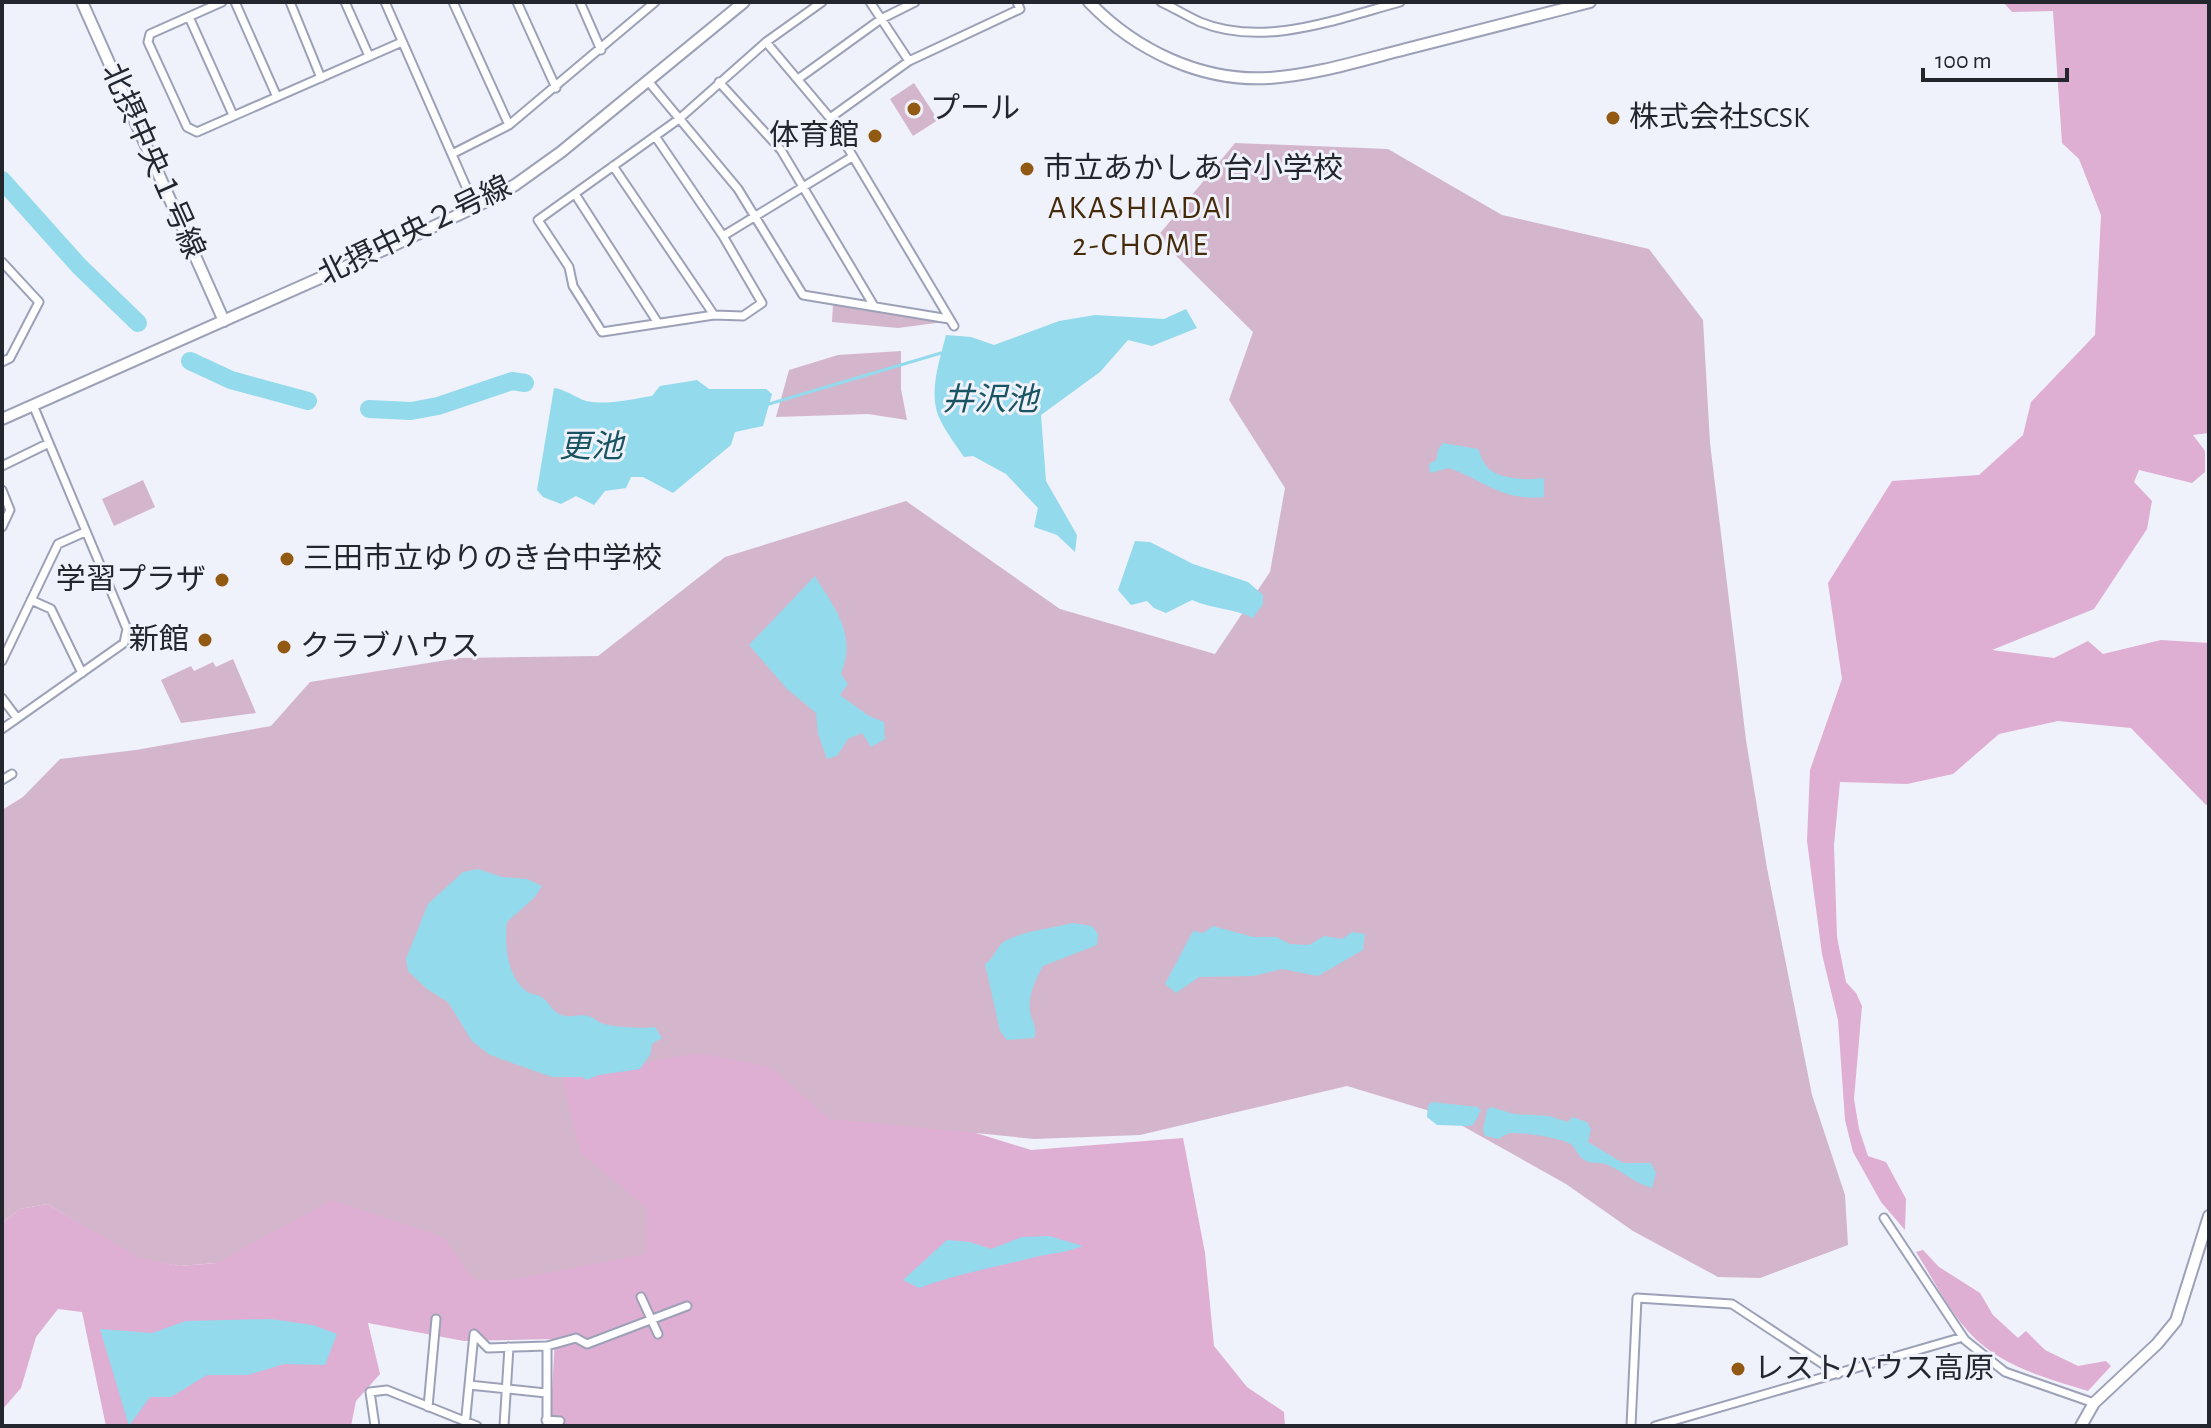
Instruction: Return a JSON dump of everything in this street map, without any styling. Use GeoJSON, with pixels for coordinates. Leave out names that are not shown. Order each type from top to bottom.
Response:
{"type":"FeatureCollection","features":[{"type":"Feature","properties":{"kind":"street","name":"北摂中央１号線"},"geometry":{"type":"LineString","coordinates":[[82,2],[224,321]]}},
{"type":"Feature","properties":{"kind":"street"},"geometry":{"type":"LineString","coordinates":[[222,2],[150,34],[148,42],[187,127],[197,132],[402,42]]}},
{"type":"Feature","properties":{"kind":"street"},"geometry":{"type":"LineString","coordinates":[[235,2],[277,97]]}},
{"type":"Feature","properties":{"kind":"street"},"geometry":{"type":"LineString","coordinates":[[290,2],[321,78]]}},
{"type":"Feature","properties":{"kind":"street"},"geometry":{"type":"LineString","coordinates":[[345,2],[369,56]]}},
{"type":"Feature","properties":{"kind":"street"},"geometry":{"type":"LineString","coordinates":[[385,2],[475,207]]}},
{"type":"Feature","properties":{"kind":"street"},"geometry":{"type":"LineString","coordinates":[[453,2],[509,125]]}},
{"type":"Feature","properties":{"kind":"street"},"geometry":{"type":"LineString","coordinates":[[517,2],[556,88]]}},
{"type":"Feature","properties":{"kind":"street"},"geometry":{"type":"LineString","coordinates":[[580,2],[601,50]]}},
{"type":"Feature","properties":{"kind":"street"},"geometry":{"type":"LineString","coordinates":[[452,154],[509,125],[654,2]]}},
{"type":"Feature","properties":{"kind":"street","name":"北摂中央２号線"},"geometry":{"type":"LineString","coordinates":[[33,405],[475,207],[515,185],[561,152],[744,2]]}},
{"type":"Feature","properties":{"kind":"street"},"geometry":{"type":"LineString","coordinates":[[655,136],[723,236],[762,303],[743,316],[714,315],[602,332],[573,286],[569,267],[538,220],[575,194],[613,166],[655,136],[679,119],[766,42],[822,2]]}},
{"type":"Feature","properties":{"kind":"street"},"geometry":{"type":"LineString","coordinates":[[870,2],[909,61]]}},
{"type":"Feature","properties":{"kind":"street"},"geometry":{"type":"LineString","coordinates":[[798,79],[881,19],[915,2]]}},
{"type":"Feature","properties":{"kind":"street"},"geometry":{"type":"LineString","coordinates":[[830,118],[909,61],[1020,9],[1017,2]]}},
{"type":"Feature","properties":{"kind":"street"},"geometry":{"type":"LineString","coordinates":[[1089,2],[1124,34],[1171,59],[1217,74],[1267,78],[1316,71],[1590,2]]}},
{"type":"Feature","properties":{"kind":"street"},"geometry":{"type":"LineString","coordinates":[[1161,2],[1201,22],[1226,29],[1262,33],[1306,27],[1400,2]]}},
{"type":"Feature","properties":{"kind":"street"},"geometry":{"type":"LineString","coordinates":[[189,17],[233,115]]}},
{"type":"Feature","properties":{"kind":"street"},"geometry":{"type":"LineString","coordinates":[[648,81],[738,189],[803,295],[951,322],[830,118],[766,42]]}},
{"type":"Feature","properties":{"kind":"street"},"geometry":{"type":"LineString","coordinates":[[719,82],[781,150],[874,306]]}},
{"type":"Feature","properties":{"kind":"street"},"geometry":{"type":"LineString","coordinates":[[723,236],[852,157]]}},
{"type":"Feature","properties":{"kind":"street"},"geometry":{"type":"LineString","coordinates":[[613,166],[714,315]]}},
{"type":"Feature","properties":{"kind":"street"},"geometry":{"type":"LineString","coordinates":[[575,194],[658,323]]}},
{"type":"Feature","properties":{"kind":"street"},"geometry":{"type":"LineString","coordinates":[[2,262],[39,302],[10,358],[2,362]]}},
{"type":"Feature","properties":{"kind":"street"},"geometry":{"type":"LineString","coordinates":[[2,419],[33,405],[127,629],[124,643],[2,729]]}},
{"type":"Feature","properties":{"kind":"street"},"geometry":{"type":"LineString","coordinates":[[2,466],[47,444]]}},
{"type":"Feature","properties":{"kind":"street"},"geometry":{"type":"LineString","coordinates":[[2,490],[10,510],[2,527]]}},
{"type":"Feature","properties":{"kind":"street"},"geometry":{"type":"LineString","coordinates":[[2,661],[58,544],[85,532]]}},
{"type":"Feature","properties":{"kind":"street"},"geometry":{"type":"LineString","coordinates":[[31,600],[51,609],[82,673]]}},
{"type":"Feature","properties":{"kind":"street"},"geometry":{"type":"LineString","coordinates":[[2,698],[17,718]]}},
{"type":"Feature","properties":{"kind":"street"},"geometry":{"type":"LineString","coordinates":[[2,780],[12,774]]}},
{"type":"Feature","properties":{"kind":"street"},"geometry":{"type":"LineString","coordinates":[[2081,1426],[2094,1403],[2157,1344],[2176,1321],[2209,1216]]}},
{"type":"Feature","properties":{"kind":"street"},"geometry":{"type":"LineString","coordinates":[[1884,1218],[1963,1337],[2005,1372],[2094,1403]]}},
{"type":"Feature","properties":{"kind":"street"},"geometry":{"type":"LineString","coordinates":[[641,1297],[658,1334]]}},
{"type":"Feature","properties":{"kind":"street"},"geometry":{"type":"LineString","coordinates":[[1631,1426],[1637,1298],[1732,1304],[1838,1374]]}},
{"type":"Feature","properties":{"kind":"street"},"geometry":{"type":"LineString","coordinates":[[466,1424],[474,1334],[488,1348],[547,1346],[576,1338],[587,1344],[687,1306]]}},
{"type":"Feature","properties":{"kind":"street"},"geometry":{"type":"LineString","coordinates":[[428,1407],[436,1319]]}},
{"type":"Feature","properties":{"kind":"street"},"geometry":{"type":"LineString","coordinates":[[1655,1426],[1963,1337]]}},
{"type":"Feature","properties":{"kind":"street"},"geometry":{"type":"LineString","coordinates":[[547,1346],[546,1423],[560,1421]]}},
{"type":"Feature","properties":{"kind":"street"},"geometry":{"type":"LineString","coordinates":[[504,1426],[509,1347]]}},
{"type":"Feature","properties":{"kind":"street"},"geometry":{"type":"LineString","coordinates":[[469,1385],[546,1393]]}},
{"type":"Feature","properties":{"kind":"street"},"geometry":{"type":"LineString","coordinates":[[375,1426],[370,1392],[387,1390],[477,1426]]}},
{"type":"Feature","properties":{"kind":"shaded area"},"geometry":{"type":"Polygon","coordinates":[[[2003,2],[2209,2],[2209,433],[2193,435],[2205,451],[2205,472],[2192,483],[2139,470],[2134,482],[2152,501],[2147,529],[2094,609],[1992,650],[2054,658],[2088,641],[2103,654],[2161,640],[2209,643],[2209,804],[2206,805],[2131,728],[2058,721],[1999,734],[1953,774],[1907,784],[1840,782],[1834,845],[1837,937],[1846,982],[1862,1006],[1854,1099],[1868,1156],[1886,1162],[1906,1199],[1905,1230],[1881,1202],[1853,1152],[1845,1120],[1838,1020],[1822,954],[1807,841],[1810,770],[1842,679],[1828,583],[1892,481],[1979,475],[2023,435],[2031,402],[2095,335],[2101,215],[2079,159],[2062,143],[2053,11],[2012,12],[2003,2]]]}},
{"type":"Feature","properties":{"kind":"shaded area","name":"プール"},"geometry":{"type":"Polygon","coordinates":[[[914,83],[938,120],[913,136],[890,99],[914,83]]]}},
{"type":"Feature","properties":{"kind":"shaded area"},"geometry":{"type":"Polygon","coordinates":[[[1235,143],[1388,149],[1502,215],[1649,249],[1703,320],[1710,443],[1746,740],[1767,868],[1812,1095],[1845,1195],[1848,1245],[1760,1278],[1718,1277],[1633,1231],[1566,1184],[1443,1115],[1347,1086],[1140,1135],[1034,1139],[976,1133],[702,1269],[367,1323],[217,1263],[179,1266],[140,1259],[47,1204],[20,1209],[2,1223],[2,810],[23,797],[60,759],[136,750],[271,726],[310,682],[459,658],[598,656],[725,557],[906,501],[1060,609],[1215,654],[1270,572],[1285,488],[1229,400],[1253,332],[1157,237],[1235,143]]]}},
{"type":"Feature","properties":{"kind":"shaded area"},"geometry":{"type":"Polygon","coordinates":[[[833,304],[944,322],[898,328],[832,322],[833,304]]]}},
{"type":"Feature","properties":{"kind":"shaded area"},"geometry":{"type":"Polygon","coordinates":[[[901,351],[901,389],[907,420],[868,414],[776,417],[789,370],[838,355],[901,351]]]}},
{"type":"Feature","properties":{"kind":"shaded area"},"geometry":{"type":"Polygon","coordinates":[[[143,480],[155,507],[114,526],[102,499],[143,480]]]}},
{"type":"Feature","properties":{"kind":"shaded area"},"geometry":{"type":"Polygon","coordinates":[[[233,659],[256,713],[181,723],[161,680],[191,666],[194,671],[213,662],[216,667],[233,659]]]}},
{"type":"Feature","properties":{"kind":"shaded area"},"geometry":{"type":"Polygon","coordinates":[[[697,1053],[770,1067],[829,1119],[976,1133],[1031,1150],[1183,1138],[1205,1253],[1214,1346],[1247,1387],[1284,1412],[1285,1426],[550,1426],[555,1339],[464,1341],[368,1323],[380,1374],[356,1401],[351,1426],[106,1426],[82,1312],[58,1309],[36,1337],[21,1388],[2,1410],[2,1223],[20,1209],[47,1204],[140,1258],[179,1266],[217,1263],[331,1200],[443,1237],[474,1280],[511,1280],[645,1254],[647,1208],[580,1152],[562,1078],[697,1053]]]}},
{"type":"Feature","properties":{"kind":"shaded area"},"geometry":{"type":"Polygon","coordinates":[[[1923,1250],[1939,1267],[1980,1293],[1993,1315],[2018,1338],[2026,1331],[2045,1350],[2078,1366],[2106,1361],[2111,1366],[2088,1391],[2034,1374],[1996,1355],[1974,1338],[1955,1315],[1916,1252],[1923,1250]]]}},
{"type":"Feature","properties":{"kind":"water","name":"井沢池"},"geometry":{"type":"Polygon","coordinates":[[[1186,309],[1197,328],[1152,346],[1128,340],[1100,372],[1041,415],[1046,481],[1077,535],[1075,552],[1057,535],[1034,527],[1038,508],[1006,474],[973,456],[964,457],[939,418],[935,383],[946,335],[971,337],[994,345],[1059,321],[1095,315],[1164,319],[1186,309]]]}},
{"type":"Feature","properties":{"kind":"water","name":"更池"},"geometry":{"type":"Polygon","coordinates":[[[697,380],[709,389],[766,389],[772,394],[763,426],[735,432],[731,445],[673,493],[643,477],[631,477],[626,488],[605,491],[594,505],[576,496],[561,504],[543,497],[537,490],[554,388],[586,401],[605,403],[652,396],[660,386],[697,380]]]}},
{"type":"Feature","properties":{"kind":"water"},"geometry":{"type":"Polygon","coordinates":[[[1443,443],[1478,449],[1487,467],[1506,477],[1544,478],[1544,497],[1530,498],[1505,493],[1449,468],[1430,473],[1429,464],[1436,460],[1443,443]]]}},
{"type":"Feature","properties":{"kind":"water"},"geometry":{"type":"Polygon","coordinates":[[[1135,541],[1150,542],[1193,564],[1248,582],[1263,595],[1263,604],[1253,618],[1192,600],[1166,613],[1147,601],[1131,605],[1118,590],[1135,541]]]}},
{"type":"Feature","properties":{"kind":"water"},"geometry":{"type":"Polygon","coordinates":[[[815,576],[842,622],[845,634],[845,660],[841,674],[848,684],[840,695],[869,716],[884,722],[885,739],[871,747],[862,733],[848,739],[837,756],[827,759],[818,734],[816,713],[787,689],[749,645],[815,576]]]}},
{"type":"Feature","properties":{"kind":"water"},"geometry":{"type":"Polygon","coordinates":[[[478,869],[502,877],[527,879],[542,886],[534,898],[507,922],[508,960],[520,985],[543,998],[562,1015],[588,1016],[612,1026],[655,1027],[662,1038],[652,1044],[650,1055],[640,1069],[586,1080],[583,1077],[552,1077],[490,1055],[472,1041],[448,1002],[427,989],[408,971],[406,959],[428,904],[463,872],[478,869]]]}},
{"type":"Feature","properties":{"kind":"water"},"geometry":{"type":"Polygon","coordinates":[[[1072,923],[1092,926],[1098,934],[1097,945],[1043,966],[1030,1000],[1034,1038],[1007,1040],[1000,1031],[985,964],[1007,940],[1072,923]]]}},
{"type":"Feature","properties":{"kind":"water"},"geometry":{"type":"Polygon","coordinates":[[[1213,926],[1253,937],[1276,937],[1290,944],[1309,945],[1324,936],[1342,939],[1352,932],[1365,934],[1363,950],[1318,976],[1282,969],[1253,976],[1199,977],[1176,993],[1165,984],[1193,931],[1203,933],[1213,926]]]}},
{"type":"Feature","properties":{"kind":"water"},"geometry":{"type":"Polygon","coordinates":[[[1432,1102],[1481,1110],[1470,1126],[1437,1125],[1427,1117],[1428,1106],[1432,1102]]]}},
{"type":"Feature","properties":{"kind":"water"},"geometry":{"type":"Polygon","coordinates":[[[1491,1107],[1514,1114],[1549,1116],[1568,1122],[1572,1117],[1587,1122],[1591,1129],[1588,1142],[1623,1163],[1651,1163],[1656,1173],[1652,1188],[1608,1165],[1586,1161],[1572,1145],[1561,1140],[1516,1133],[1499,1139],[1485,1136],[1483,1129],[1487,1110],[1491,1107]]]}},
{"type":"Feature","properties":{"kind":"water"},"geometry":{"type":"Polygon","coordinates":[[[1049,1236],[1083,1246],[919,1288],[903,1280],[947,1240],[970,1242],[991,1249],[1022,1237],[1049,1236]]]}},
{"type":"Feature","properties":{"kind":"water"},"geometry":{"type":"Polygon","coordinates":[[[271,1319],[313,1325],[337,1334],[325,1365],[284,1364],[248,1375],[207,1375],[171,1397],[150,1397],[129,1426],[100,1329],[152,1333],[186,1321],[271,1319]]]}},
{"type":"Feature","properties":{"kind":"waterway"},"geometry":{"type":"LineString","coordinates":[[2,180],[79,266],[138,323]]}},
{"type":"Feature","properties":{"kind":"waterway"},"geometry":{"type":"LineString","coordinates":[[769,404],[941,353]]}},
{"type":"Feature","properties":{"kind":"waterway"},"geometry":{"type":"LineString","coordinates":[[190,361],[231,380],[308,401]]}},
{"type":"Feature","properties":{"kind":"waterway"},"geometry":{"type":"LineString","coordinates":[[369,409],[411,411],[438,406],[512,381],[525,383]]}},
{"type":"Feature","properties":{"kind":"place","name":"プール"},"geometry":{"type":"Point","coordinates":[914,109]}},
{"type":"Feature","properties":{"kind":"place","name":"株式会社SCSK"},"geometry":{"type":"Point","coordinates":[1613,118]}},
{"type":"Feature","properties":{"kind":"place","name":"体育館"},"geometry":{"type":"Point","coordinates":[875,136]}},
{"type":"Feature","properties":{"kind":"place","name":"市立あかしあ台小学校"},"geometry":{"type":"Point","coordinates":[1027,169]}},
{"type":"Feature","properties":{"kind":"place","name":"三田市立ゆりのき台中学校"},"geometry":{"type":"Point","coordinates":[287,559]}},
{"type":"Feature","properties":{"kind":"place","name":"学習プラザ"},"geometry":{"type":"Point","coordinates":[222,580]}},
{"type":"Feature","properties":{"kind":"place","name":"新館"},"geometry":{"type":"Point","coordinates":[205,640]}},
{"type":"Feature","properties":{"kind":"place","name":"クラブハウス"},"geometry":{"type":"Point","coordinates":[284,647]}},
{"type":"Feature","properties":{"kind":"place","name":"レストハウス高原"},"geometry":{"type":"Point","coordinates":[1738,1369]}},
{"type":"Feature","properties":{"kind":"district","name":"AKASHIADAI 2-CHOME"},"geometry":{"type":"Point","coordinates":[1141,226]}}]}
